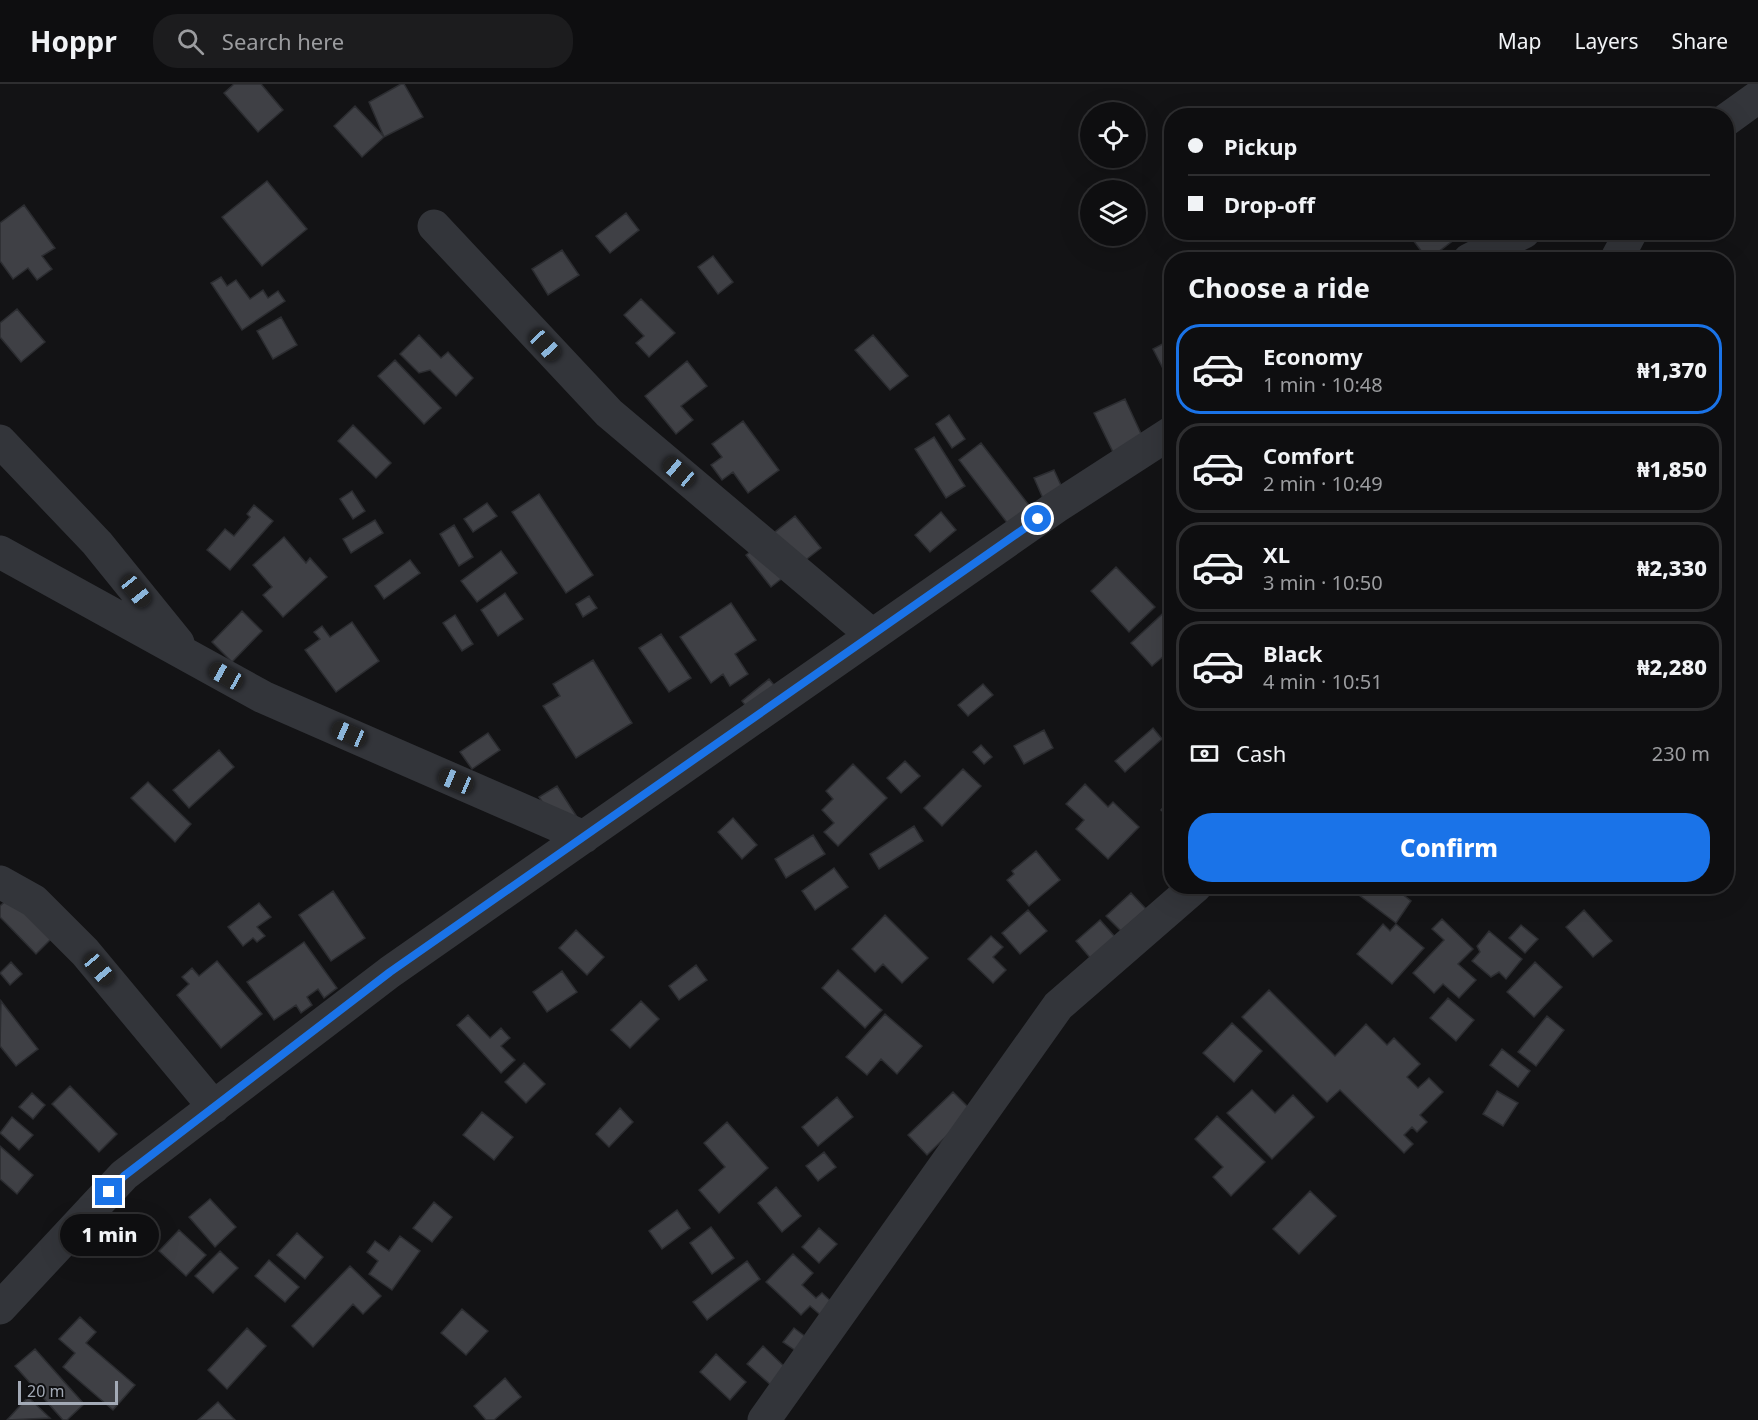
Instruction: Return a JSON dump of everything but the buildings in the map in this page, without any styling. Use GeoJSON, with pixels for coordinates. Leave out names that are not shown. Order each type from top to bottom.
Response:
{"type":"FeatureCollection","features":[{"type":"Feature","properties":{"kind":"street"},"geometry":{"type":"LineString","coordinates":[[1734,114],[1758,97]]}},
{"type":"Feature","properties":{"kind":"street"},"geometry":{"type":"LineString","coordinates":[[434,226],[609,413],[872,635]]}},
{"type":"Feature","properties":{"kind":"street"},"geometry":{"type":"LineString","coordinates":[[1485,252],[1508,240]]}},
{"type":"Feature","properties":{"kind":"street"},"geometry":{"type":"LineString","coordinates":[[0,1308],[124,1176],[390,972],[1056,507],[1164,437]]}},
{"type":"Feature","properties":{"kind":"street"},"geometry":{"type":"LineString","coordinates":[[0,441],[97,543],[189,656]]}},
{"type":"Feature","properties":{"kind":"street"},"geometry":{"type":"LineString","coordinates":[[0,552],[263,696],[584,837]]}},
{"type":"Feature","properties":{"kind":"street"},"geometry":{"type":"LineString","coordinates":[[0,882],[34,901],[85,952],[214,1107]]}},
{"type":"Feature","properties":{"kind":"street"},"geometry":{"type":"LineString","coordinates":[[764,1420],[1058,1006],[1187,894]]}},
{"type":"Feature","properties":{"kind":"route"},"geometry":{"type":"LineString","coordinates":[[109,1192],[124,1176],[390,972],[1038,519]]}}]}
